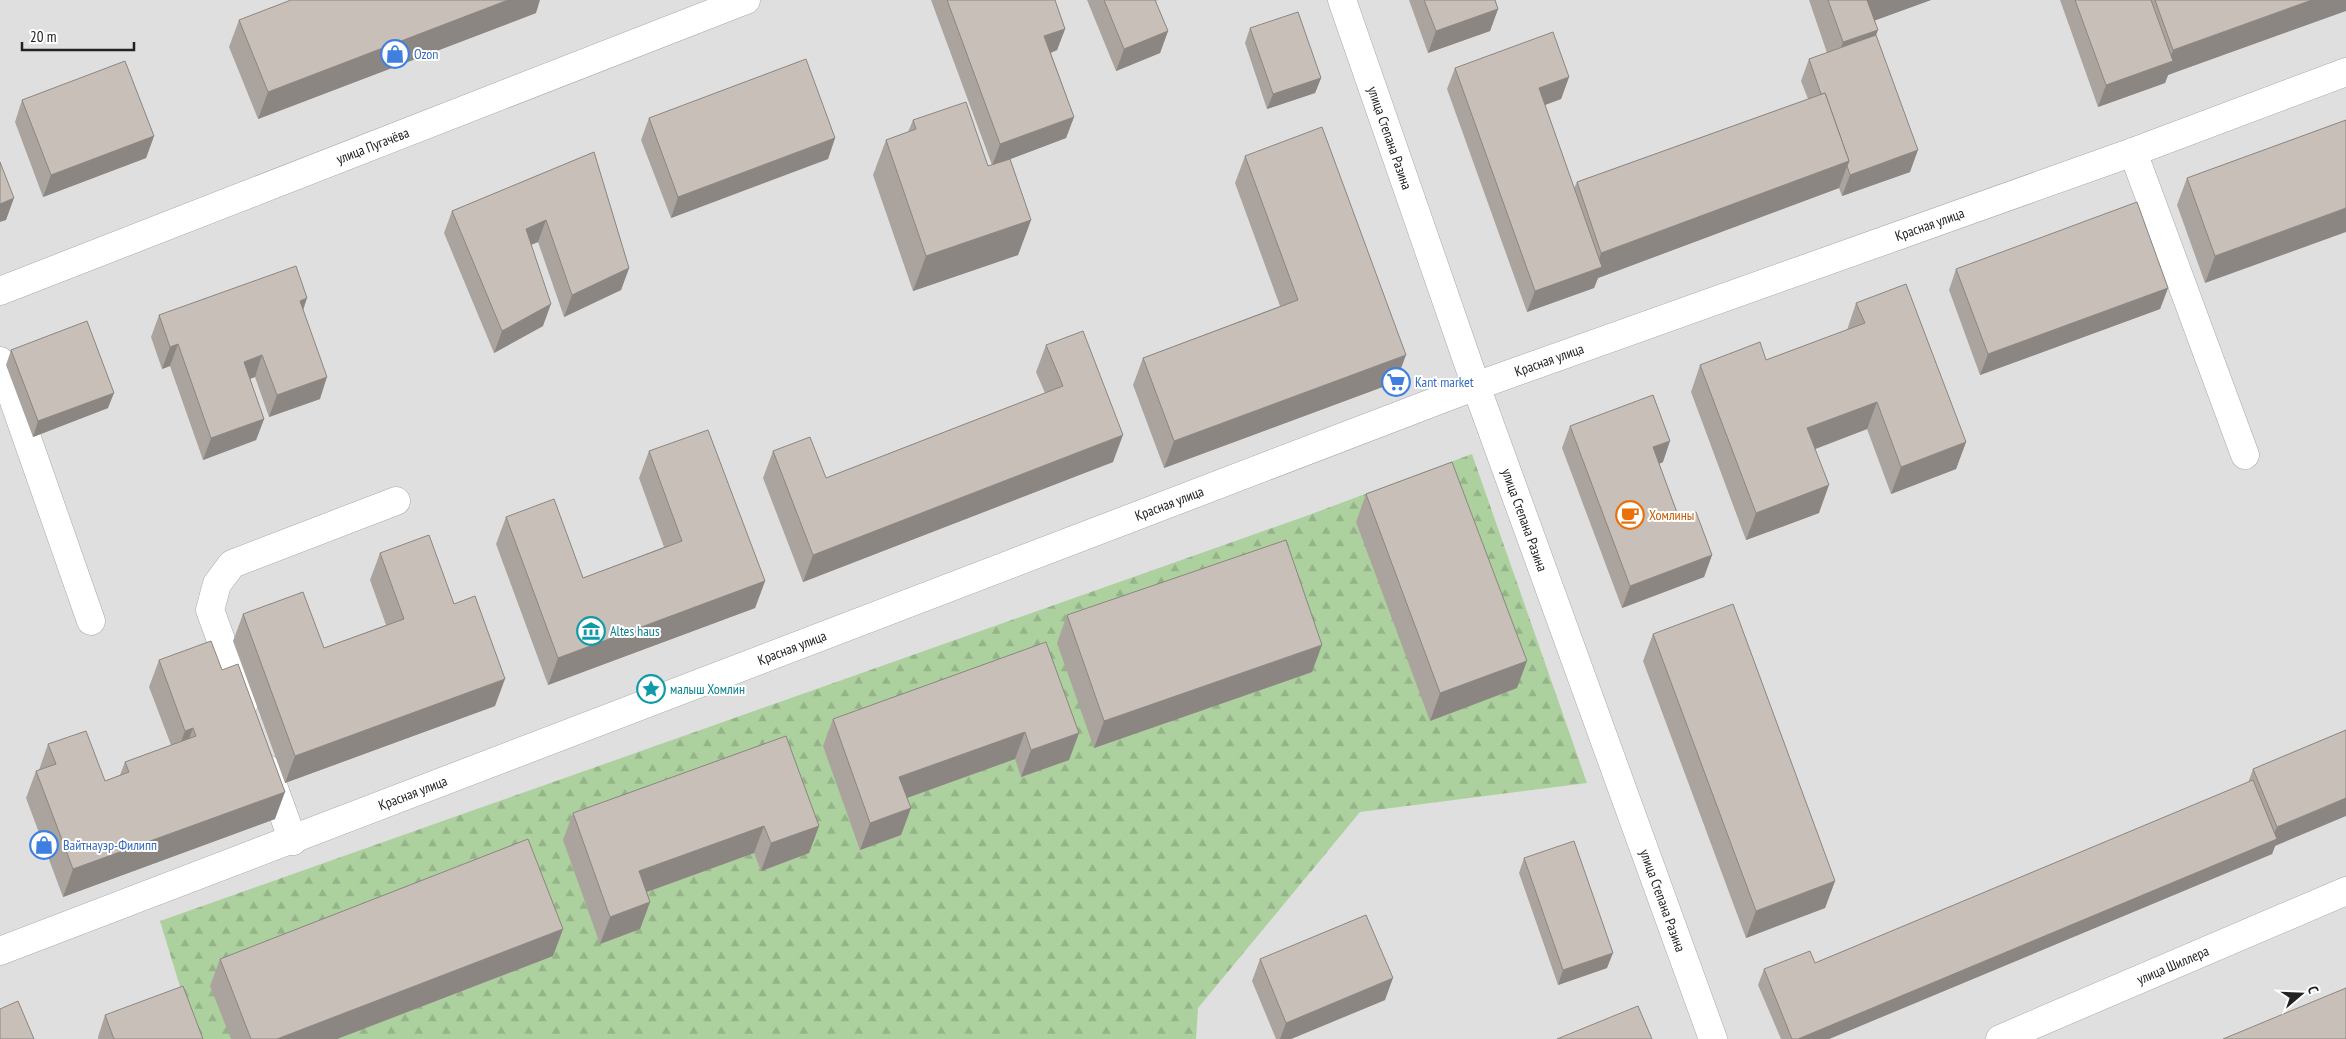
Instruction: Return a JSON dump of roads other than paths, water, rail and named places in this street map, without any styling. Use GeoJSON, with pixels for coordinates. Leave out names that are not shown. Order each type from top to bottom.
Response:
{"type":"FeatureCollection","features":[{"type":"Feature","properties":{"kind":"street","name":"улица Пугачёва"},"geometry":{"type":"LineString","coordinates":[[0,292],[746,0]]}},
{"type":"Feature","properties":{"kind":"street","name":"улица Степана Разина"},"geometry":{"type":"LineString","coordinates":[[1342,0],[1476,386],[1713,1039]]}},
{"type":"Feature","properties":{"kind":"street","name":"Красная улица"},"geometry":{"type":"LineString","coordinates":[[0,951],[293,841],[1476,386],[2133,152],[2346,72]]}},
{"type":"Feature","properties":{"kind":"street"},"geometry":{"type":"LineString","coordinates":[[2133,152],[2245,455]]}},
{"type":"Feature","properties":{"kind":"street"},"geometry":{"type":"LineString","coordinates":[[0,361],[91,622]]}},
{"type":"Feature","properties":{"kind":"street"},"geometry":{"type":"LineString","coordinates":[[293,841],[210,610],[217,584],[232,564],[396,501]]}},
{"type":"Feature","properties":{"kind":"street","name":"улица Шиллера"},"geometry":{"type":"LineString","coordinates":[[2000,1039],[2346,891]]}},
{"type":"Feature","properties":{"kind":"place","name":"Ozon"},"geometry":{"type":"Point","coordinates":[395,54]}},
{"type":"Feature","properties":{"kind":"place","name":"Kant market"},"geometry":{"type":"Point","coordinates":[1396,382]}},
{"type":"Feature","properties":{"kind":"place","name":"Хомлины"},"geometry":{"type":"Point","coordinates":[1630,515]}},
{"type":"Feature","properties":{"kind":"place","name":"Altes haus"},"geometry":{"type":"Point","coordinates":[591,631]}},
{"type":"Feature","properties":{"kind":"place","name":"малыш Хомлин"},"geometry":{"type":"Point","coordinates":[651,689]}},
{"type":"Feature","properties":{"kind":"place","name":"Вайтнауэр-Филипп"},"geometry":{"type":"Point","coordinates":[44,845]}}]}
